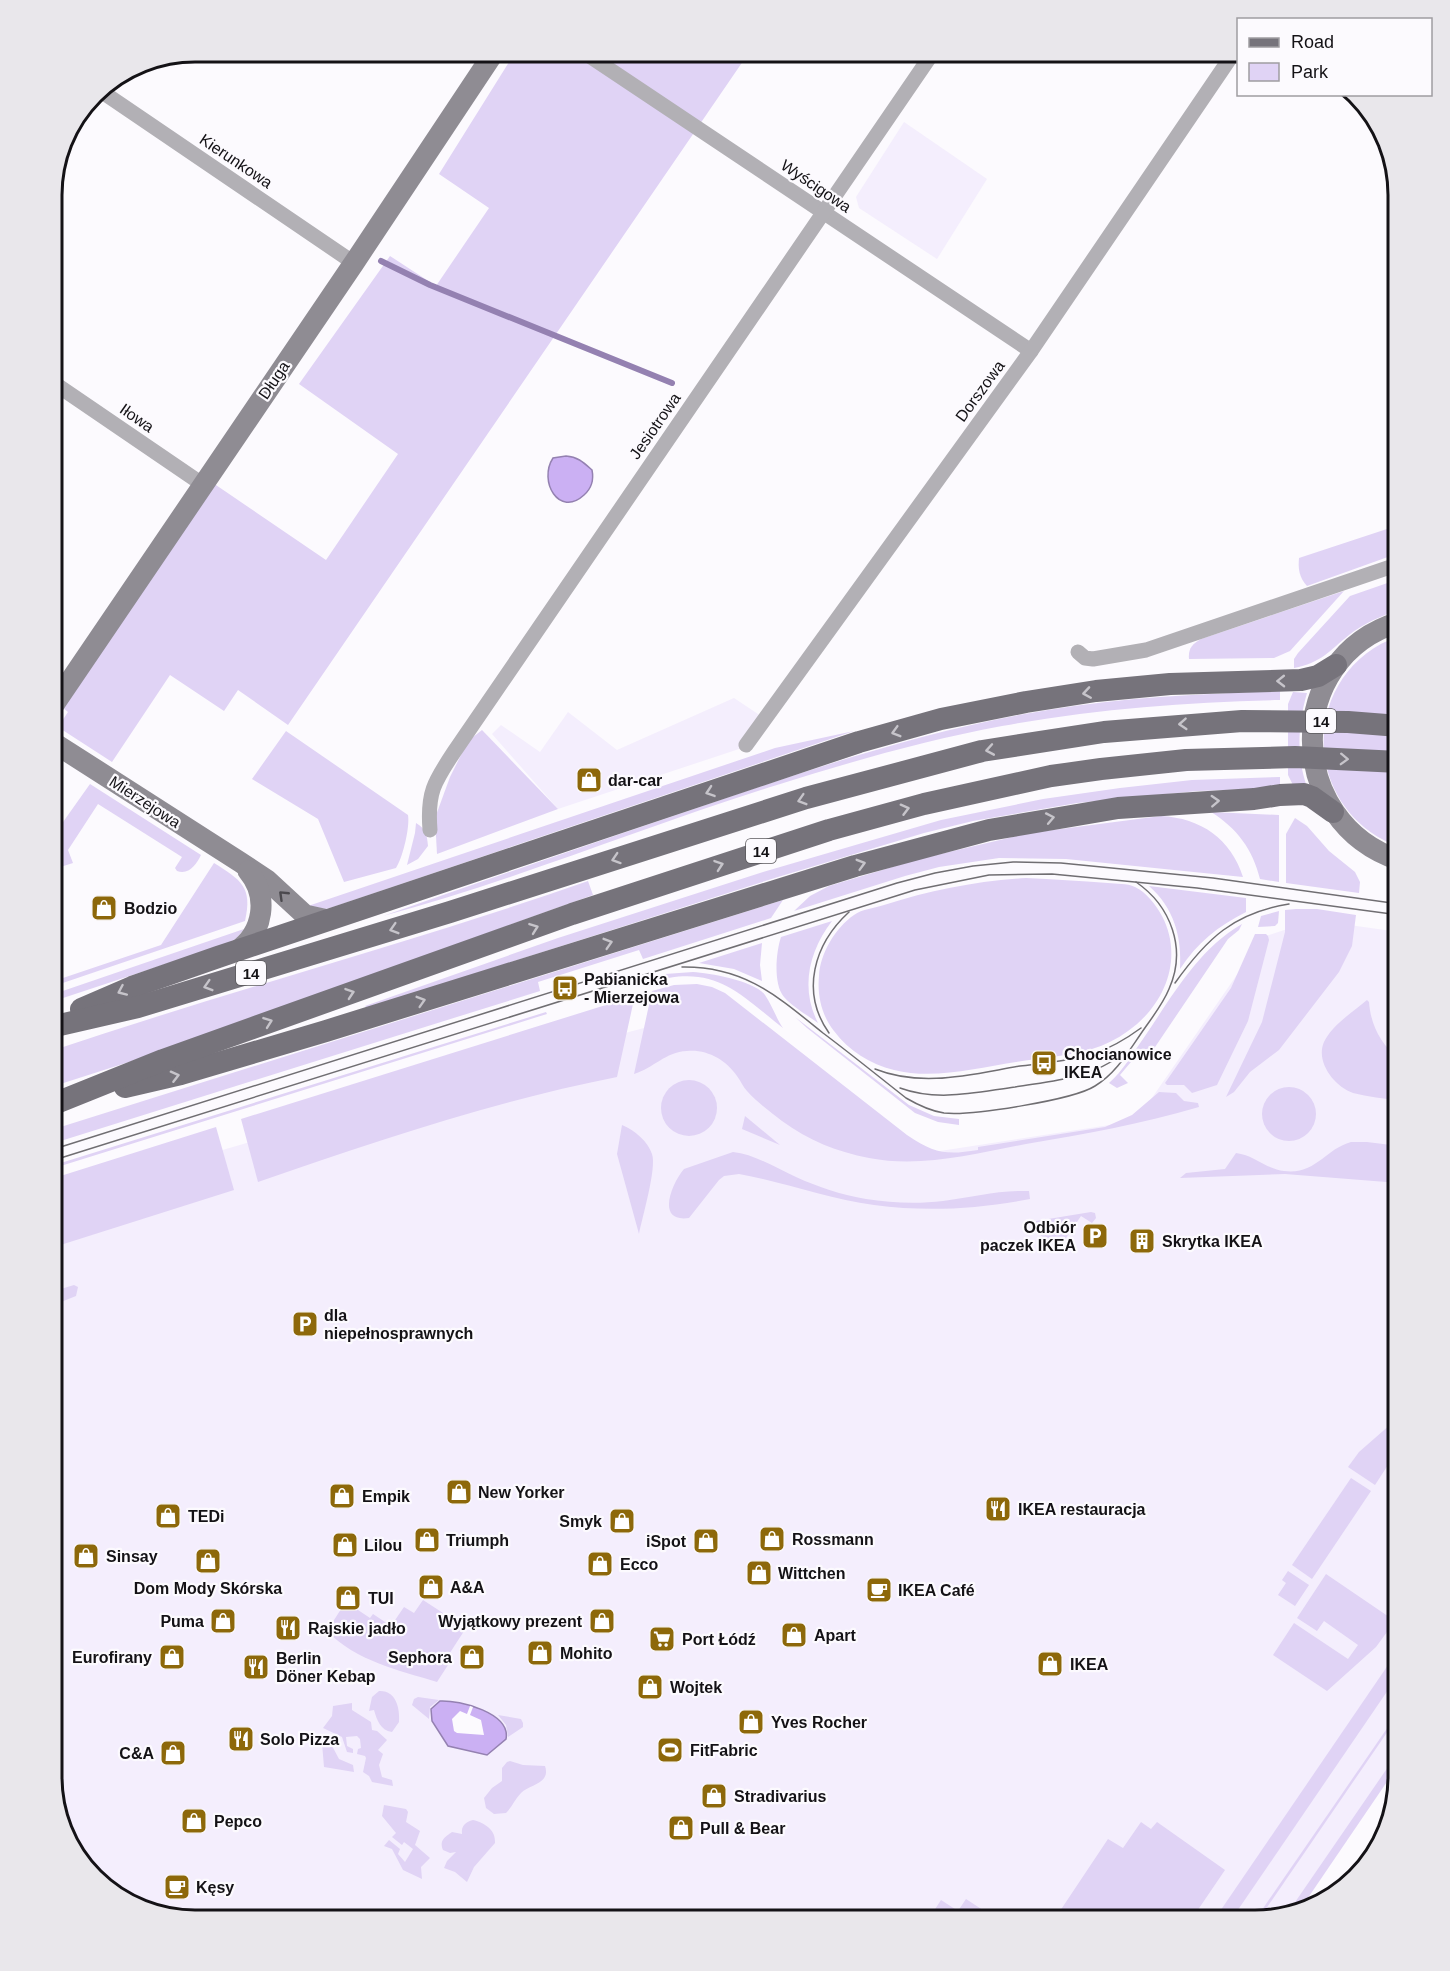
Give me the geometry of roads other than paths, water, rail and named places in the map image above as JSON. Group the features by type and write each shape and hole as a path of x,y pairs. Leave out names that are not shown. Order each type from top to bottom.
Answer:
{"main road":[{"path":"62,1020 132,987 237,951 859,742 941,719 1096,691 1170,684 1301,680 1318,676 1336,665"},
{"name":"14","path":"62,1023 138,1007 471,905 806,798 982,751 1072,736 1167,725 1242,721 1348,722 1388,725"},
{"name":"14","path":"62,1101 174,1056 561,918 829,830 924,804 1051,776 1150,764 1244,757 1388,761"},
{"path":"62,1102 181,1074 326,1032 855,866 989,830 1118,808 1254,799 1287,794 1312,797 1334,812"}],"street":[{"name":"Długa","path":"62,693 488,62"},
{"name":"Wyścigowa","path":"598,62 1031,351"},
{"name":"Jesiotrowa","path":"430,830 428,809 431,792 443,768 927,62"},
{"name":"Dorszowa","path":"746,745 1031,351 1228,62"},
{"name":"Kierunkowa","path":"106,95 354,263"},
{"name":"Iłowa","path":"62,389 202,484"},
{"path":"1078,652 1085,658 1093,659 1146,650 1388,568"},
{"path":"1388,626 1361,641 1336,665 1324,684 1318,701 1312,740 1314,763 1326,800 1354,836 1388,856"},
{"name":"Mierzejowa","path":"62,748 267,880 306,915 328,920"},
{"path":"237,951 255,932 260,918 261,905 257,884 240,862"}],"waterway":[{"path":"381,261 430,285 672,383"}],"tram line":[{"path":"62,1147 897,883 973,866 1013,862 1061,863 1213,878 1388,902"},
{"path":"62,1158 915,890 989,875 1052,874 1197,888 1388,914"},
{"path":"682,967 724,972 758,986 790,1007 906,1098 924,1107 944,1113 957,1113 1021,1106 1066,1097 1102,1081 1115,1070 1156,1013 1166,995 1174,974 1176,944 1167,916 1148,892 1136,882"},
{"path":"1175,983 1199,953 1223,930 1252,914 1289,904"},
{"path":"829,1033 820,1017 815,1001 813,985 815,969 827,939 849,912"},
{"path":"875,1069 893,1075 929,1079 1066,1060 1106,1049 1141,1028"},
{"path":"900,1088 943,1095 1056,1081 1096,1069 1121,1055"}],"place":[{"name":"dar-car","path":"589,780"},
{"name":"Bodzio","path":"104,908"},
{"name":"Pabianicka - Mierzejowa","path":"565,988"},
{"name":"Chocianowice IKEA","path":"1044,1063"},
{"name":"Odbiór paczek IKEA","path":"1095,1236"},
{"name":"Skrytka IKEA","path":"1142,1241"},
{"name":"dla niepełnosprawnych","path":"305,1324"},
{"name":"New Yorker","path":"459,1492"},
{"name":"Empik","path":"342,1496"},
{"name":"IKEA restauracja","path":"998,1509"},
{"name":"TEDi","path":"168,1516"},
{"name":"Smyk","path":"622,1521"},
{"name":"Rossmann","path":"772,1539"},
{"name":"Triumph","path":"427,1540"},
{"name":"iSpot","path":"706,1541"},
{"name":"Lilou","path":"345,1545"},
{"name":"Sinsay","path":"86,1556"},
{"name":"Dom Mody Skórska","path":"208,1561"},
{"name":"Ecco","path":"600,1564"},
{"name":"Wittchen","path":"759,1573"},
{"name":"A&A","path":"431,1587"},
{"name":"IKEA Café","path":"879,1590"},
{"name":"TUI","path":"348,1598"},
{"name":"Puma","path":"223,1621"},
{"name":"Wyjątkowy prezent","path":"602,1621"},
{"name":"Rajskie jadło","path":"288,1628"},
{"name":"Apart","path":"794,1635"},
{"name":"Port Łódź","path":"662,1639"},
{"name":"Mohito","path":"540,1653"},
{"name":"Eurofirany","path":"172,1657"},
{"name":"Sephora","path":"472,1657"},
{"name":"IKEA","path":"1050,1664"},
{"name":"Berlin Döner Kebap","path":"256,1667"},
{"name":"Wojtek","path":"650,1687"},
{"name":"Yves Rocher","path":"751,1722"},
{"name":"Solo Pizza","path":"241,1739"},
{"name":"FitFabric","path":"670,1750"},
{"name":"C&A","path":"173,1753"},
{"name":"Stradivarius","path":"714,1796"},
{"name":"Pepco","path":"194,1821"},
{"name":"Pull & Bear","path":"681,1828"},
{"name":"Kęsy","path":"177,1887"}]}
